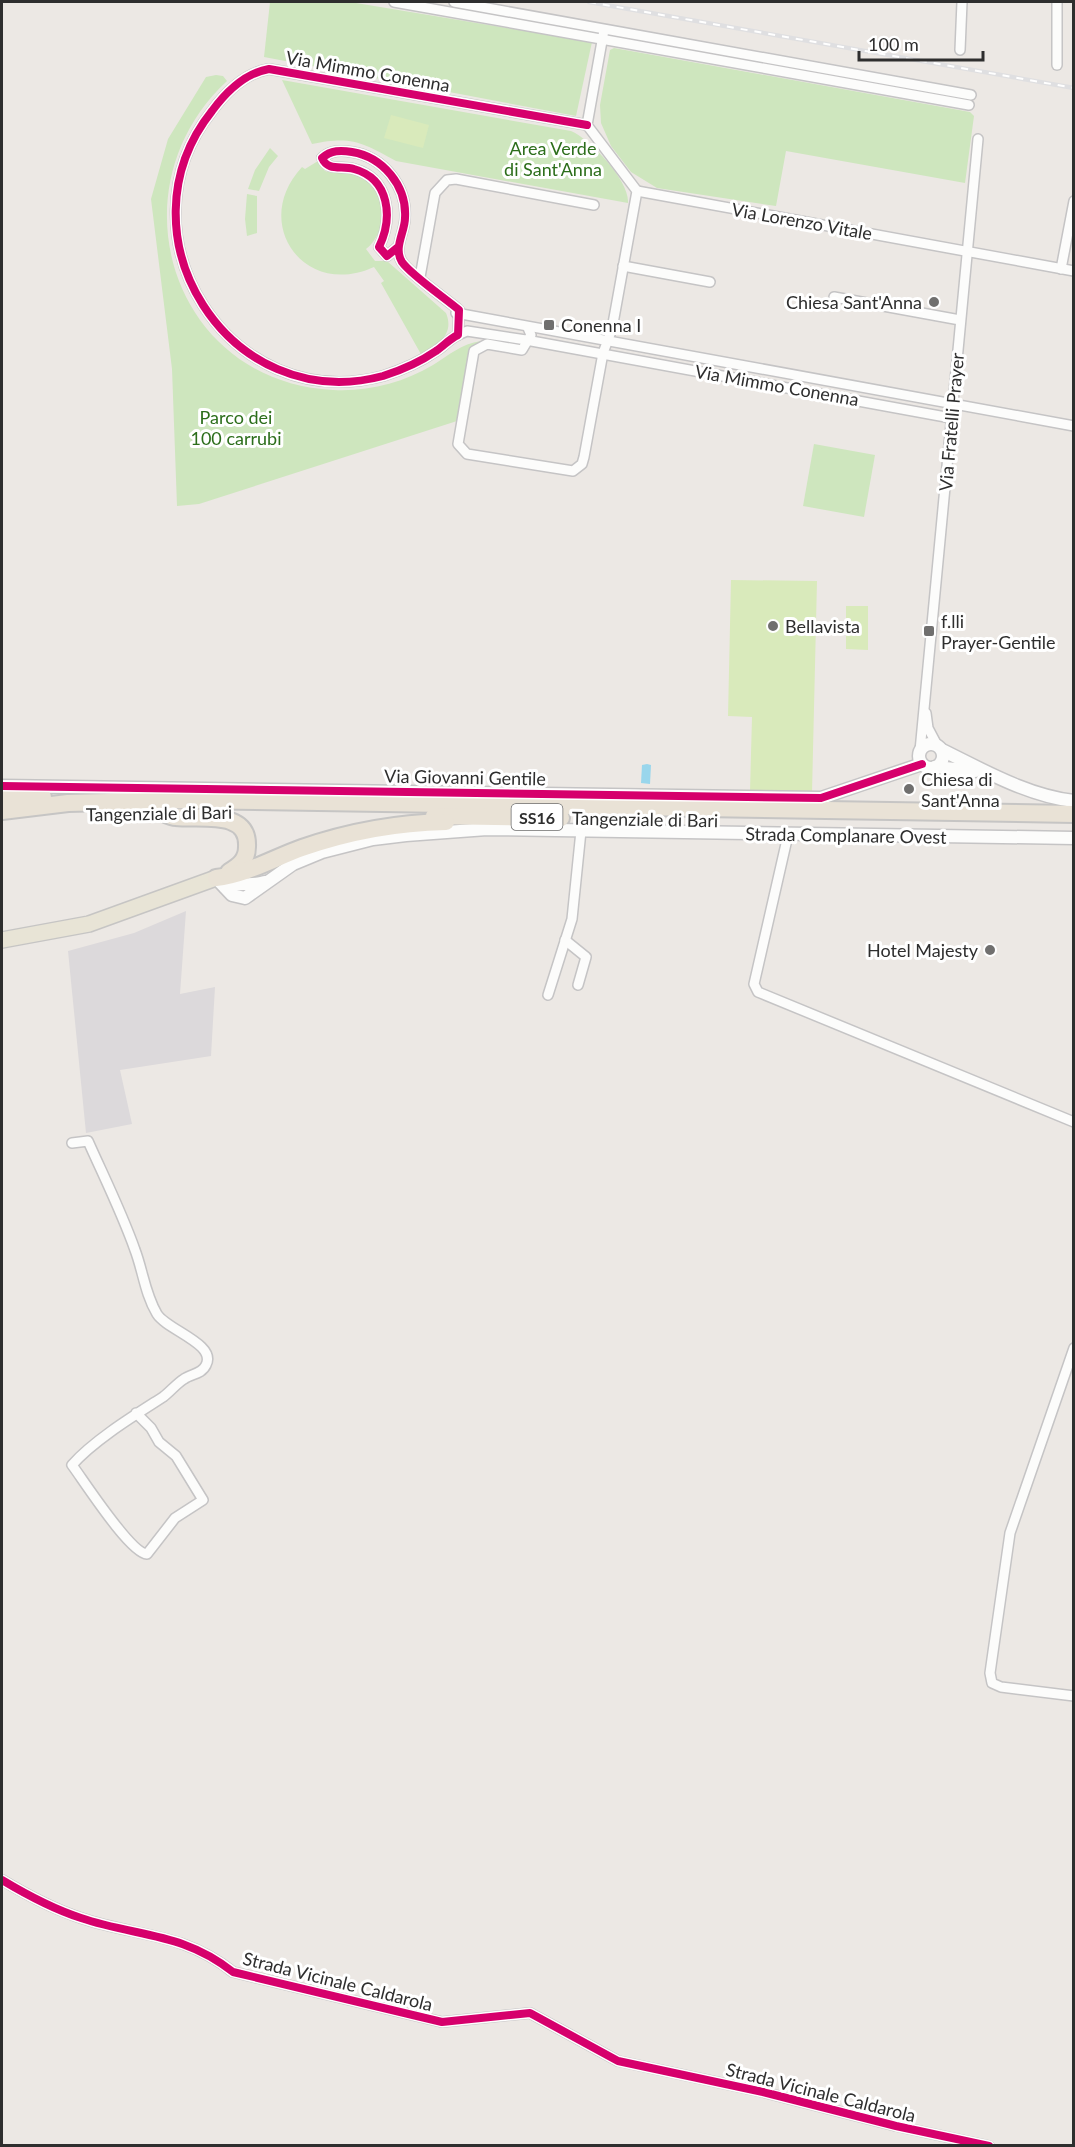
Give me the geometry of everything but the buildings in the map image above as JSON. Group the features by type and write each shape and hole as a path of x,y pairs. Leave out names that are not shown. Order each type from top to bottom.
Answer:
{"highway":[{"path":"2,796 119,801"},
{"name":"Tangenziale di Bari","path":"2,811 119,801 1074,814"},
{"path":"159,811 174,817 230,820 243,830 247,845 244,859 220,882"},
{"name":"Tangenziale di Bari","path":"2,822 69,814 159,811 1074,825"},
{"name":"SS16","path":"220,882 304,847 342,837 418,823 455,822 466,816"}],"main road":[{"path":"2,940 89,924 220,882"}],"street":[{"path":"394,2 602,40 970,100 454,2"},
{"path":"960,50 962,2"},
{"path":"1057,2 1057,65"},
{"path":"604,30 587,125 637,191 608,343"},
{"name":"Via Mimmo Conenna","path":"587,125 269,69 254,73 231,89 198,130 181,169 176,196 176,234 180,255 198,299 222,330 241,346 274,367 295,374 314,378 350,380 382,376 408,367 431,355 467,331 603,353 951,418"},
{"name":"Via Fratelli Prayer","path":"920,751 978,139"},
{"path":"398,247 387,255 379,247 385,235 389,212 382,191 366,174 354,169 332,168 324,164 322,158 327,153 344,151 362,154 380,163 390,174 400,190 405,207 404,230 398,247 402,262 459,310 458,335"},
{"path":"420,277 435,193 447,180 456,179 594,205"},
{"name":"Via Lorenzo Vitale","path":"637,191 1074,271"},
{"path":"1061,269 1074,201"},
{"name":"Via Mimmo Conenna","path":"387,255 452,311 460,314 608,343 1074,426"},
{"path":"623,266 710,282"},
{"path":"834,297 960,320"},
{"path":"526,340 531,335 528,328"},
{"path":"549,331 546,337 550,344"},
{"name":"Via Mimmo Conenna","path":"526,340 522,350 487,344 474,351 458,444 467,454 567,472 578,469 584,457 603,353 608,343"},
{"path":"771,384 772,372"},
{"path":"785,387 787,375"},
{"path":"925,705 928,728 940,748 943,759 935,768"},
{"path":"988,773 935,768 922,764 920,751 929,744 988,773 1054,798 1074,801"},
{"name":"Via Giovanni Gentile","path":"2,786 821,798 922,764"},
{"name":"Strada Complanare Ovest","path":"220,882 232,895 245,898 293,864 322,852 373,839 488,829 1074,838"},
{"path":"548,995 572,919 581,831"},
{"path":"788,834 754,984 758,993 1074,1122"},
{"path":"565,940 586,957 578,985"},
{"path":"72,1143 88,1141 136,1251 148,1297 156,1313 168,1326 204,1346 208,1356 206,1365 200,1372 184,1378 164,1396 136,1413 72,1465 122,1532 139,1552 147,1554 175,1518 203,1500 176,1456 159,1442 151,1428 136,1413"},
{"path":"1074,1348 1010,1533 990,1673 992,1683 1001,1687 1074,1696"},
{"name":"Strada Vicinale Caldarola","path":"2,1880 43,1903 83,1919 174,1939 216,1959 232,1972 441,2022 530,2013 618,2061 764,2092 896,2126 988,2145"}],"shaded area":[{"path":"186,911 180,994 215,987 211,1056 120,1070 132,1124 86,1133 68,951 134,933"}],"green space":[{"path":"270,2 350,2 592,42 576,116 264,57"},
{"path":"614,48 970,112 974,116 965,183 786,151 776,206 657,188 631,172 611,146 601,123 600,105 610,50"},
{"name":"Parco dei 100 carrubi","path":"223,76 227,81 192,125 172,174 167,224 176,273 198,317 232,354 277,379 333,390 346,390 372,388 410,377 461,347 481,341 470,351 457,421 199,504 177,506 172,369 151,199 168,139 206,77"},
{"name":"Area Verde di Sant'Anna","path":"282,80 571,131 598,151 616,173 627,194 628,203 396,161 356,142 337,141 312,144"},
{"path":"391,115 429,125 423,148 384,138"},
{"path":"270,148 278,156 269,167 259,191 248,189 255,170"},
{"path":"318,161 325,171 357,175 371,183 378,192 383,212 379,233 366,249 375,261 387,261 446,313 448,327 443,339 422,356 381,283 384,281 374,267 349,274 326,273 307,264 292,250 283,232 281,211 287,189 302,167 305,169"},
{"path":"247,194 257,196 257,233 247,236 245,219"},
{"path":"814,444 875,455 864,517 803,506"},
{"name":"Bellavista","path":"731,580 817,581 812,793 750,792 752,717 728,716"},
{"path":"846,606 868,606 868,650 846,649"}],"water":[{"path":"642,765 651,765 650,784 641,783"}],"railway":[{"path":"589,2 1074,88"}],"cycle path":[{"path":"398,247 387,256 379,247 387,212 381,190 375,181 354,169 328,165 322,158 325,155 340,151 363,155 374,160 391,175 405,206 405,223 399,246 402,262 459,310 458,335 424,359 390,374 327,381 278,369 235,343 203,305 182,260 176,210 185,159 212,111 223,97 244,79 269,69 587,125"},
{"path":"2,786 821,798 922,764"},
{"path":"2,1880 40,1901 71,1914 102,1924 178,1942 196,1949 233,1972 442,2022 530,2013 618,2061 763,2092 896,2126 989,2146"}],"place":[{"name":"Chiesa Sant'Anna","path":"934,302"},
{"name":"Conenna I","path":"549,325"},
{"name":"Bellavista","path":"773,626"},
{"name":"f.lli Prayer-Gentile","path":"929,631"},
{"name":"Chiesa di Sant'Anna","path":"909,789"},
{"name":"Hotel Majesty","path":"990,950"}]}
